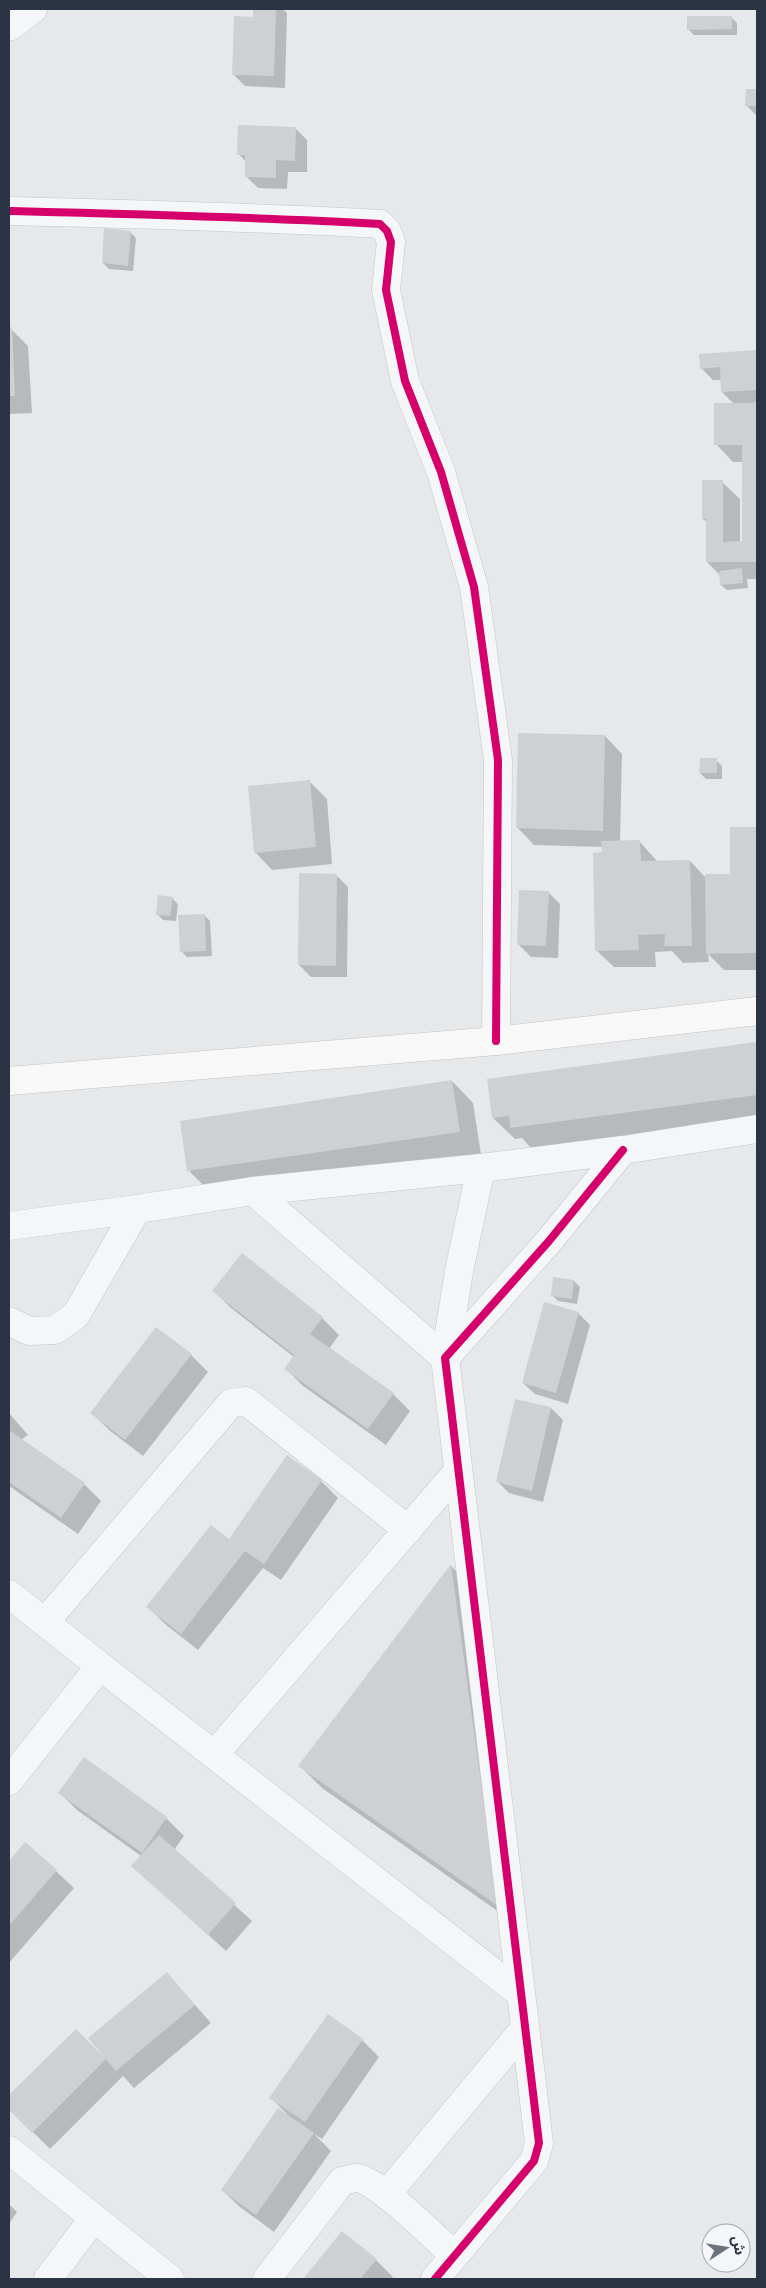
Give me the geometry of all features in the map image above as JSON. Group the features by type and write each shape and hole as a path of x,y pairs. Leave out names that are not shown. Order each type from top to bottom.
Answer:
{"main road":[{"path":"9,1081 496,1041 757,1011"}],"street":[{"path":"9,27 33,9"},
{"path":"9,212 200,215 324,221 380,224 387,231 391,242 386,290 405,381 441,472 474,587 498,760 496,1041"},
{"path":"9,1226 137,1210 253,1191 481,1168 623,1150 757,1129"},
{"path":"445,1358 549,1241 623,1150"},
{"path":"435,2279 534,2161 539,2143 457,1472 445,1358 459,1271 481,1168"},
{"path":"253,1191 445,1358"},
{"path":"9,1320 29,1331 56,1330 76,1315 137,1210"},
{"path":"44,1622 231,1403 238,1400 246,1401 408,1530"},
{"path":"214,1755 457,1472"},
{"path":"9,1594 521,1994"},
{"path":"9,1781 100,1666"},
{"path":"386,2195 525,2028"},
{"path":"9,2150 170,2279"},
{"path":"268,2279 342,2181 356,2178 368,2182 386,2195 454,2255"},
{"path":"48,2279 93,2219"}],"building":[{"path":"253,9 276,9 274,76 232,75 234,16 253,17"},
{"path":"687,16 732,16 732,29 687,30"},
{"path":"746,89 757,89 757,106 745,106"},
{"path":"238,125 296,127 295,161 276,160 276,178 245,177 245,155 237,155"},
{"path":"104,228 131,231 128,266 102,263"},
{"path":"12,327 15,396 9,396 9,328"},
{"path":"757,350 757,390 721,392 720,367 700,369 699,354"},
{"path":"714,403 757,403 757,562 706,562 706,519 702,519 702,480 723,480 723,542 742,541 742,445 714,445"},
{"path":"742,568 743,583 720,585 719,571"},
{"path":"518,733 605,735 603,831 516,828"},
{"path":"700,758 717,758 717,773 699,773"},
{"path":"310,780 316,847 254,853 248,786"},
{"path":"730,827 757,827 757,953 706,954 705,874 730,874"},
{"path":"640,840 641,861 690,860 692,946 664,946 665,934 638,935 639,950 595,951 593,853 602,852 601,841"},
{"path":"299,873 337,874 336,966 298,965"},
{"path":"519,890 549,891 546,946 517,945"},
{"path":"158,895 173,897 170,916 156,915"},
{"path":"205,914 206,951 180,952 178,915"},
{"path":"756,1042 757,1095 510,1128 509,1116 492,1118 487,1079"},
{"path":"452,1080 460,1132 187,1171 180,1121"},
{"path":"242,1253 323,1317 310,1334 394,1393 368,1429 284,1369 298,1350 294,1355 212,1291"},
{"path":"553,1277 574,1280 572,1299 551,1296"},
{"path":"544,1302 579,1312 556,1393 522,1383"},
{"path":"156,1327 192,1354 125,1440 90,1413"},
{"path":"515,1399 551,1407 532,1491 496,1482"},
{"path":"9,1430 85,1483 61,1518 9,1482"},
{"path":"287,1455 322,1480 264,1564 245,1551 181,1634 146,1607 211,1525 229,1539"},
{"path":"451,1564 498,1906 298,1766"},
{"path":"84,1757 167,1817 142,1853 58,1793"},
{"path":"159,1835 236,1903 208,1935 131,1866"},
{"path":"25,1842 57,1870 9,1926 9,1861"},
{"path":"167,1972 195,2005 116,2071 88,2038"},
{"path":"328,2014 363,2039 305,2122 269,2098"},
{"path":"76,2029 106,2059 32,2133 9,2110 9,2095"},
{"path":"278,2108 314,2133 256,2215 221,2190"},
{"path":"342,2231 377,2259 360,2279 303,2279"}],"cycle path":[{"path":"9,211 380,224 387,231 391,242 386,290 405,381 441,472 474,587 498,760 496,1041"},
{"path":"435,2279 534,2161 539,2143 445,1358 549,1241 623,1150"}]}
